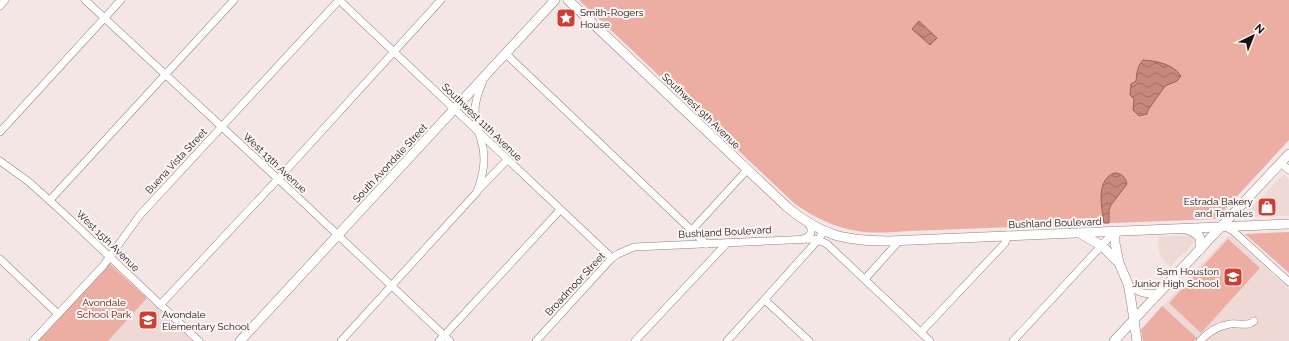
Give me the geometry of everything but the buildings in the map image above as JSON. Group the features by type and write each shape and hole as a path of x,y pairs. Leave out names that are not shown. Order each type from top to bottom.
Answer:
{"main road":[{"name":"South Avondale Street","path":"240,341 555,0"},
{"name":"Southwest 9th Avenue","path":"568,0 747,170 821,236"},
{"path":"1114,341 1289,154"},
{"name":"Bushland Boulevard","path":"821,236 870,241 1289,224"},
{"path":"1186,228 1199,236 1201,243 1200,250"},
{"path":"1115,231 1115,243 1119,263 1128,284 1137,341"},
{"path":"1078,232 1102,246 1119,263"}],"street":[{"path":"0,6 5,0"},
{"name":"West 13th Avenue","path":"85,0 450,341"},
{"path":"0,132 121,0"},
{"path":"50,200 234,0"},
{"name":"Southwest 11th Avenue","path":"339,0 612,258"},
{"name":"Buena Vista Street","path":"33,341 103,266 140,214 339,0"},
{"path":"160,305 278,179 441,0"},
{"path":"506,54 706,244"},
{"path":"477,192 483,174 484,151 478,132 475,108 485,76"},
{"path":"341,341 507,160"},
{"name":"West 15th Avenue","path":"0,161 29,182 50,200 199,341"},
{"path":"1281,163 1289,170"},
{"path":"691,231 747,170"},
{"path":"439,341 560,210"},
{"path":"801,240 810,235 810,226"},
{"path":"1222,226 1233,231 1289,282"},
{"path":"1013,341 1115,231"},
{"path":"921,332 1005,243 1008,235"},
{"path":"727,341 821,236"},
{"name":"Bushland Boulevard","path":"634,247 801,240 821,236"},
{"name":"Southwest 9th Avenue","path":"821,236 827,244 930,341"},
{"path":"835,251 833,242 844,238"},
{"path":"865,280 900,240"},
{"path":"635,341 727,243"},
{"name":"Broadmoor Street","path":"536,341 612,258 634,247"},
{"path":"0,259 58,314"},
{"path":"1128,284 1139,292 1146,294 1154,294 1162,291"},
{"path":"765,300 809,341"},
{"path":"1200,341 1210,332 1220,327 1230,324 1249,324 1254,320"}],"shaded area":[{"path":"1284,174 1289,179 1289,216 1246,217 1246,213"},
{"path":"1191,235 1196,241 1170,267 1159,253 1158,237"},
{"name":"Sam Houston Junior High School","path":"1228,236 1231,236 1289,289 1289,341 1143,341 1141,332 1142,328"},
{"name":"Avondale Elementary School","path":"147,298 192,341 108,341"}],"green space":[{"path":"579,0 1289,0 1289,140 1216,219 884,232 857,231 824,221 795,204"},
{"path":"1289,232 1289,273 1245,234"},
{"path":"1228,239 1260,268 1201,333 1169,303"},
{"name":"Avondale School Park","path":"109,263 147,298 108,341 37,341"},
{"path":"1162,306 1197,338 1194,341 1143,341 1141,330"}],"water":[{"path":"919,21 937,38 930,45 912,29"},
{"path":"1143,60 1159,62 1169,66 1181,76 1177,81 1165,86 1148,110 1147,114 1139,116 1133,110 1134,99 1130,95 1131,84 1136,81 1138,67"},
{"path":"1114,173 1123,176 1126,179 1127,184 1111,205 1109,210 1109,223 1104,223 1101,203 1102,188 1108,177"}],"place":[{"name":"Smith-Rogers House","path":"566,18"},
{"name":"Estrada Bakery and Tamales","path":"1267,207"},
{"name":"Sam Houston Junior High School","path":"1233,277"},
{"name":"Avondale Elementary School","path":"148,320"}]}
